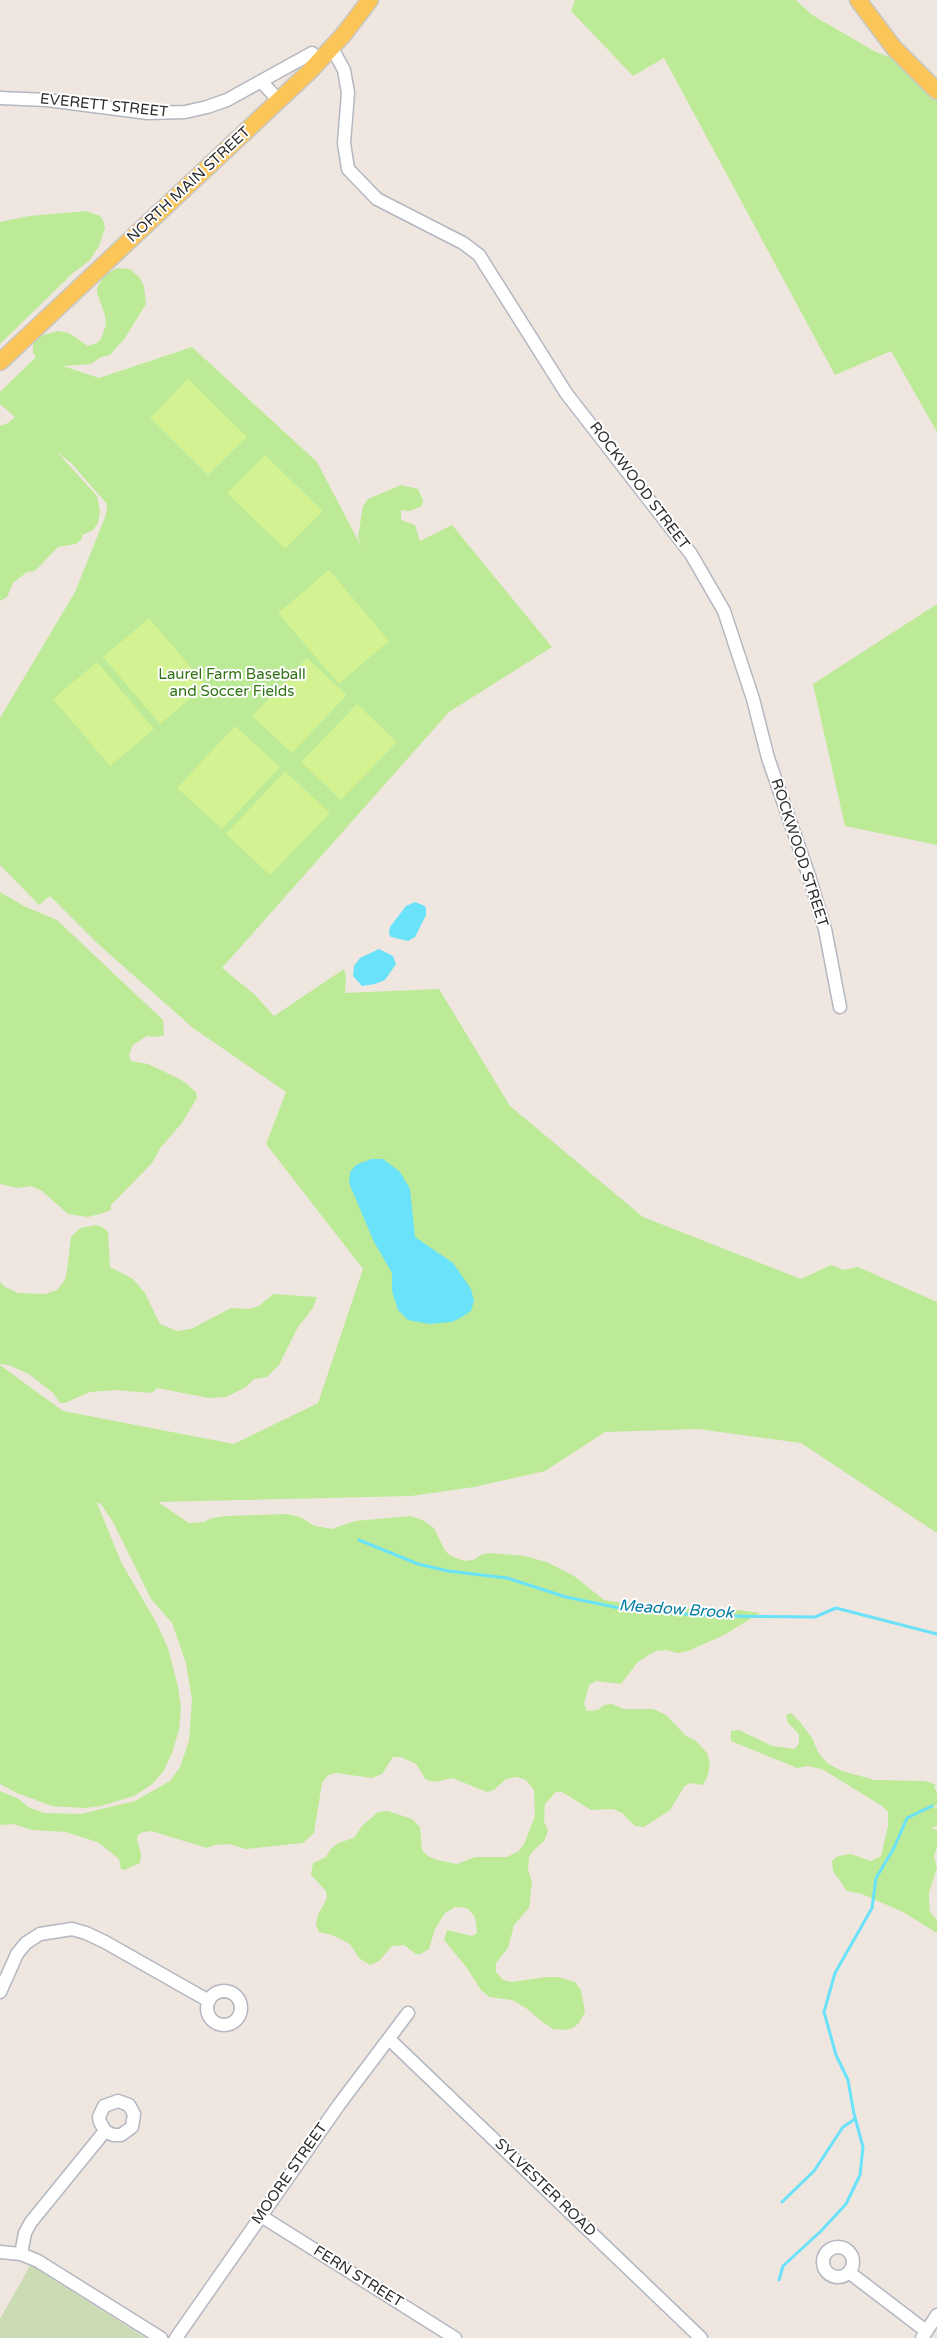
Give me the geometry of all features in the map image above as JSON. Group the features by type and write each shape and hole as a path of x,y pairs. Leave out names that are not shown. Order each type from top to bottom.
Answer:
{"main road":[{"name":"NORTH MAIN STREET","path":"0,362 284,96 332,48 370,0"},
{"path":"858,0 894,48 937,91"}],"street":[{"name":"ROCKWOOD STREET","path":"332,48 344,70 348,93 344,143 348,170 377,199 463,243 479,255 566,392 691,554 724,611 753,699 768,758 808,873 822,921 840,1007"},
{"name":"EVERETT STREET","path":"0,98 47,100 148,113 175,113 197,110 217,104 312,53"},
{"path":"273,74 284,96"},
{"path":"261,81 284,96"},
{"path":"0,1992 17,1954 26,1943 40,1934 72,1929 105,1942 209,2000"},
{"name":"MOORE STREET","path":"176,2338 338,2106 408,2013"},
{"name":"SYLVESTER ROAD","path":"389,2039 701,2338"},
{"path":"21,2254 25,2233 31,2222 105,2131"},
{"name":"FERN STREET","path":"261,2216 455,2338"},
{"path":"0,2252 21,2254 48,2266 160,2338"},
{"path":"850,2273 924,2335 937,2315"}],"green space":[{"path":"575,0 796,0 812,15 876,52 892,58 937,89 937,432 891,351 835,375 664,58 633,76 571,11"},
{"path":"86,211 100,216 103,220 105,228 99,246 89,261 73,273 0,344 0,222 29,216"},
{"name":"Laurel Farm Baseball and Soccer Fields","path":"117,268 130,269 140,278 144,287 146,304 125,338 110,355 101,357 91,364 63,366 99,378 192,347 317,462 362,548 358,537 363,506 368,499 401,485 418,489 423,500 422,506 410,511 401,510 401,520 415,525 420,541 452,525 552,647 449,712 222,968 254,994 274,1016 344,969 346,977 345,993 439,989 510,1106 643,1217 801,1279 831,1265 844,1270 858,1267 937,1302 937,1533 801,1443 698,1429 605,1432 545,1471 474,1487 411,1496 158,1502 189,1523 204,1522 212,1518 226,1516 287,1514 300,1517 315,1526 332,1529 355,1521 411,1516 424,1521 434,1528 445,1551 451,1556 464,1561 473,1560 483,1554 493,1553 524,1556 547,1562 574,1576 604,1600 653,1608 731,1609 760,1613 724,1635 688,1651 677,1653 667,1650 656,1651 637,1663 621,1684 596,1681 589,1685 584,1704 587,1711 598,1710 604,1705 612,1704 624,1709 653,1709 666,1715 686,1736 696,1741 707,1753 710,1763 708,1775 703,1785 690,1783 684,1787 670,1810 644,1827 635,1826 622,1813 613,1809 591,1810 562,1792 556,1792 545,1804 544,1821 548,1831 544,1841 529,1857 528,1869 532,1883 529,1908 514,1925 508,1948 496,1963 496,1972 503,1980 512,1982 558,1977 575,1982 581,1990 585,2012 579,2023 573,2028 564,2030 553,2029 526,2008 512,2000 489,1997 481,1990 467,1968 444,1940 447,1930 472,1936 477,1933 475,1917 467,1908 455,1907 445,1913 435,1929 429,1949 421,1954 416,1954 404,1945 392,1946 379,1961 370,1965 359,1958 350,1944 332,1935 319,1932 316,1925 318,1915 327,1898 326,1891 311,1875 313,1863 326,1857 330,1850 338,1843 354,1838 362,1826 378,1812 388,1811 412,1819 420,1827 422,1850 428,1856 437,1860 457,1864 475,1857 507,1857 519,1851 525,1842 535,1816 534,1790 526,1780 517,1777 506,1779 494,1790 487,1792 452,1778 435,1782 426,1780 416,1764 401,1757 393,1757 382,1774 372,1778 336,1773 328,1775 322,1783 314,1833 303,1843 246,1849 229,1844 215,1845 207,1848 151,1831 143,1832 138,1835 137,1839 141,1854 140,1863 124,1870 121,1869 119,1859 99,1843 88,1839 66,1832 32,1830 13,1824 0,1825 0,1791 19,1799 28,1807 44,1813 81,1814 135,1801 170,1781 180,1767 189,1741 192,1699 186,1663 172,1623 151,1599 113,1522 100,1503 97,1503 121,1562 156,1622 168,1648 178,1687 181,1708 179,1730 172,1753 163,1772 151,1785 134,1796 101,1806 84,1808 52,1806 17,1793 0,1784 0,1365 63,1411 234,1444 318,1403 363,1269 266,1144 286,1092 193,1028 97,943 50,896 39,905 0,865 0,718 75,592 106,515 107,504 71,463 56,451 97,496 100,511 98,523 93,530 82,535 82,539 76,544 58,547 35,571 27,572 13,583 7,597 0,601 0,426 8,423 15,417 0,404 0,392 36,357 33,353 33,342 36,337 58,331 69,333 88,346 97,343 101,339 106,325 97,288 104,276"},
{"path":"188,379 247,437 208,475 150,418"},
{"path":"265,455 323,511 285,549 227,493"},
{"path":"329,570 389,641 339,684 278,613"},
{"path":"937,604 937,845 845,826 813,684"},
{"path":"149,618 206,685 160,724 103,657"},
{"path":"307,658 347,695 292,753 252,716"},
{"path":"97,662 154,729 110,766 53,699"},
{"path":"357,704 397,742 341,800 301,762"},
{"path":"235,726 280,767 222,829 177,788"},
{"path":"285,771 330,813 270,875 226,834"},
{"path":"0,892 24,906 57,920 163,1020 164,1035 156,1037 147,1036 133,1045 129,1055 131,1061 148,1064 165,1072 183,1081 196,1092 197,1098 182,1123 161,1147 152,1163 111,1205 111,1210 103,1213 88,1217 68,1214 42,1191 31,1186 18,1188 0,1184"},
{"path":"96,1225 108,1232 110,1267 133,1279 145,1293 160,1324 177,1331 191,1329 231,1308 249,1309 259,1306 273,1294 317,1297 313,1308 298,1327 279,1365 267,1377 254,1379 246,1387 226,1397 209,1398 157,1388 152,1393 115,1390 90,1392 65,1403 60,1403 53,1393 29,1374 9,1365 0,1364 0,1282 5,1287 18,1293 45,1294 57,1290 65,1280 71,1237 80,1228"},
{"path":"791,1713 812,1738 818,1752 827,1763 842,1771 875,1780 925,1781 937,1785 934,1786 937,1793 937,1805 933,1807 937,1808 937,1825 931,1829 937,1829 937,1847 934,1856 937,1868 929,1892 929,1902 930,1912 937,1920 937,1933 903,1912 862,1894 847,1891 833,1871 832,1861 838,1856 851,1854 871,1861 881,1856 888,1826 888,1812 882,1806 822,1769 807,1766 797,1768 731,1741 731,1731 739,1730 772,1746 795,1749 799,1743 799,1734 788,1723 786,1715"},
{"path":"31,2264 146,2338 0,2338 0,2319"}],"water":[{"path":"415,902 425,906 426,915 415,937 408,941 391,937 389,934 390,927 406,906"},
{"path":"379,949 393,956 396,964 385,980 362,986 353,976 354,966 360,958"},
{"path":"371,1159 383,1159 400,1172 410,1189 415,1237 453,1263 471,1289 474,1301 471,1311 462,1317 452,1322 429,1324 408,1320 398,1310 392,1291 392,1273 374,1242 349,1183 350,1172 356,1165"}],"waterway":[{"name":"Meadow Brook","path":"359,1540 418,1564 448,1571 507,1578 566,1597 629,1610 712,1616 815,1617 836,1608 937,1634"},
{"path":"779,2280 783,2266 821,2231 846,2204 860,2175 863,2147 854,2114 848,2080 836,2055 824,2012 835,1973 872,1908 876,1878 894,1848 907,1818 932,1806"},
{"path":"782,2202 814,2171 843,2127 855,2119"}]}
